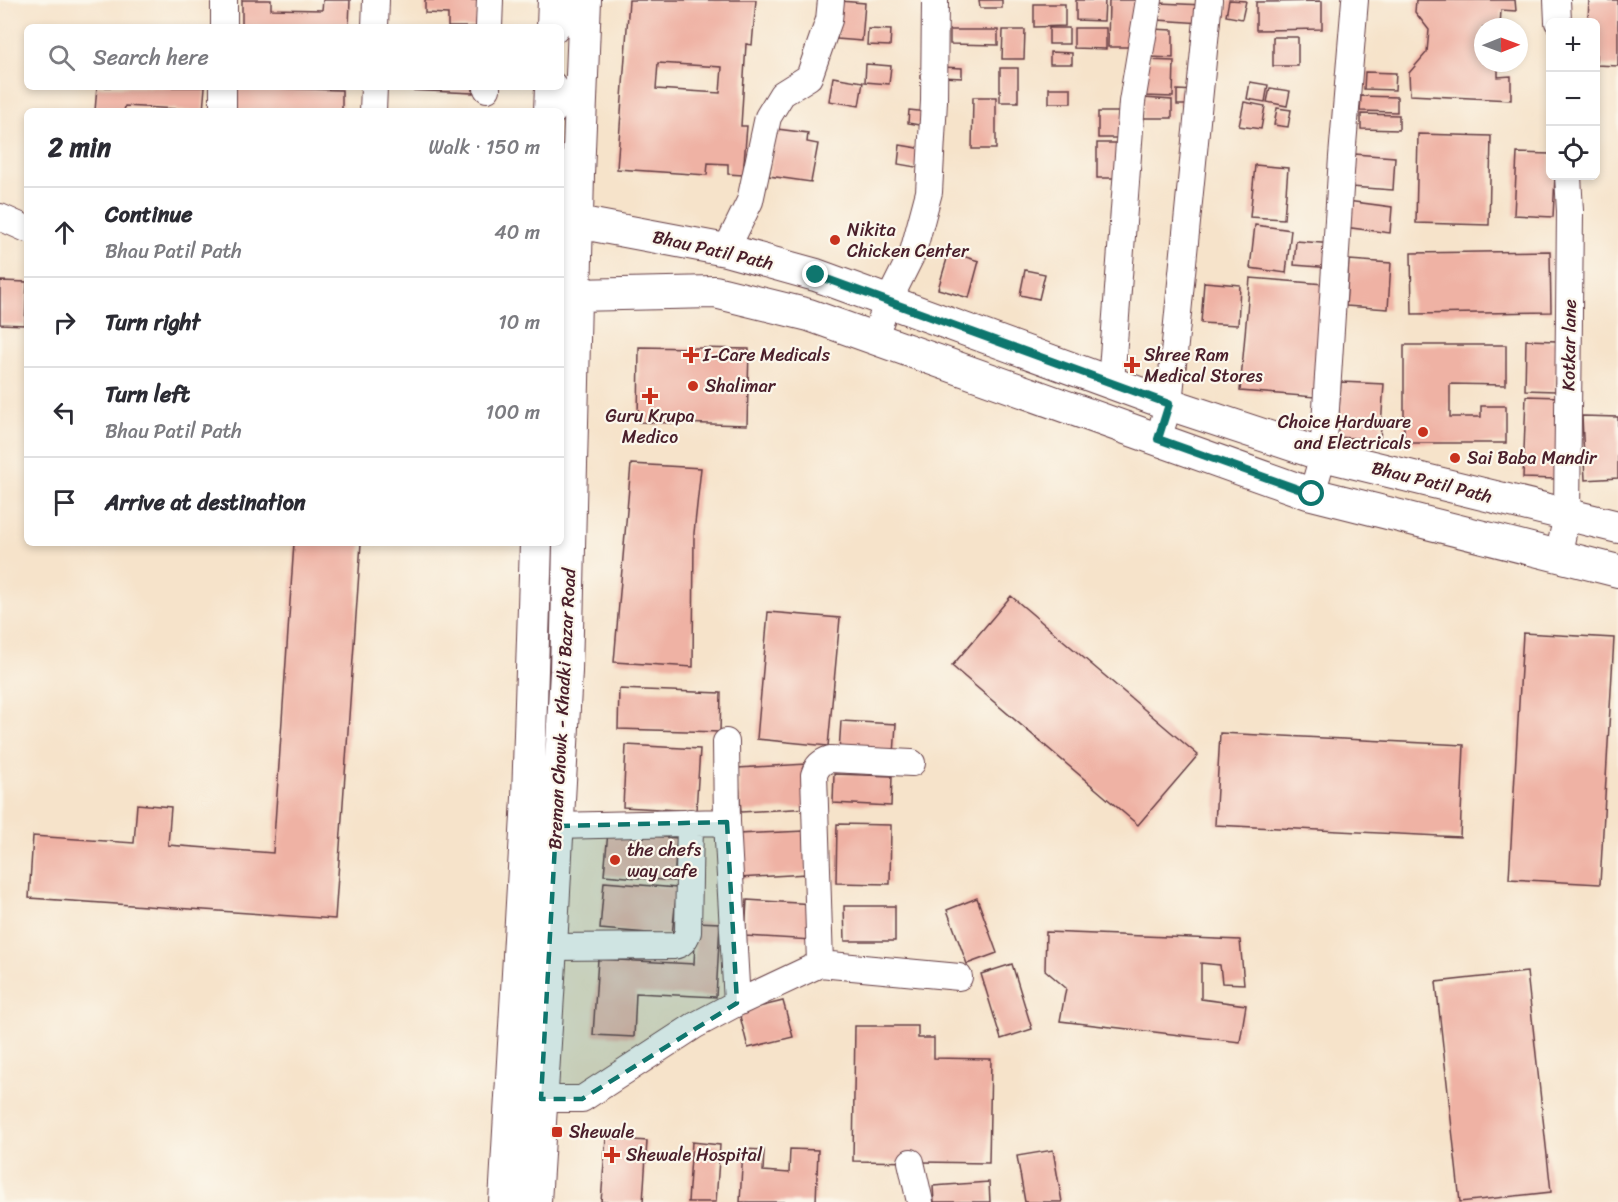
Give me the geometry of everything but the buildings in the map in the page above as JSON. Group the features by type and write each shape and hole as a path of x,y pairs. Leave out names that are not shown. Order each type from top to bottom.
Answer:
{"main road":[{"path":"554,24 555,0"},
{"name":"Breman Chowk - Khadki Bazar Road","path":"535,1202 566,671 569,222 585,0"},
{"path":"550,108 551,90"},
{"name":"Bhau Patil Path","path":"569,222 726,250 816,275 1169,404 1323,455 1618,526"},
{"path":"568,294 715,292 809,315 1312,494 1618,571"},
{"path":"1045,399 1057,363"},
{"name":"Breman Chowk - Khadki Bazar Road","path":"505,1202 528,798 536,546"}],"street":[{"path":"224,0 224,24"},
{"path":"375,24 376,0"},
{"path":"489,24 490,0"},
{"path":"726,250 750,201 768,117 782,94 809,77 829,20 831,0"},
{"path":"874,338 888,302 913,252 929,192 934,101 935,0"},
{"path":"1111,383 1132,102 1149,0"},
{"path":"1158,439 1169,404 1209,0"},
{"path":"1312,494 1323,455 1342,157 1355,0"},
{"path":"1557,0 1558,18"},
{"path":"223,90 223,108"},
{"path":"373,108 374,90"},
{"name":"Kotkar lane","path":"1558,557 1567,515 1570,211 1568,180"},
{"path":"0,217 24,228"},
{"path":"726,742 727,822 737,1003"},
{"path":"820,964 814,775 816,770 820,764 830,759 912,763"},
{"path":"551,947 679,946 688,932 690,822"},
{"path":"556,826 727,822"},
{"path":"541,1099 582,1099 694,1026 820,964 959,977"},
{"path":"911,1162 920,1202"}],"highlighted area":[{"path":"727,822 737,1003 582,1099 541,1099 556,826"}],"place":[{"name":"Nikita Chicken Center","path":"835,240"},
{"name":"I-Care Medicals","path":"691,355"},
{"name":"Shree Ram Medical Stores","path":"1132,365"},
{"name":"Shalimar","path":"693,386"},
{"name":"Guru Krupa Medico","path":"650,396"},
{"name":"Choice Hardware and Electricals","path":"1423,432"},
{"name":"Sai Baba Mandir","path":"1455,458"},
{"name":"the chefs way cafe","path":"615,860"},
{"name":"Shewale","path":"557,1132"},
{"name":"Shewale Hospital","path":"612,1155"}],"route":[{"path":"816,275 1169,404 1158,439 1312,494"}]}
